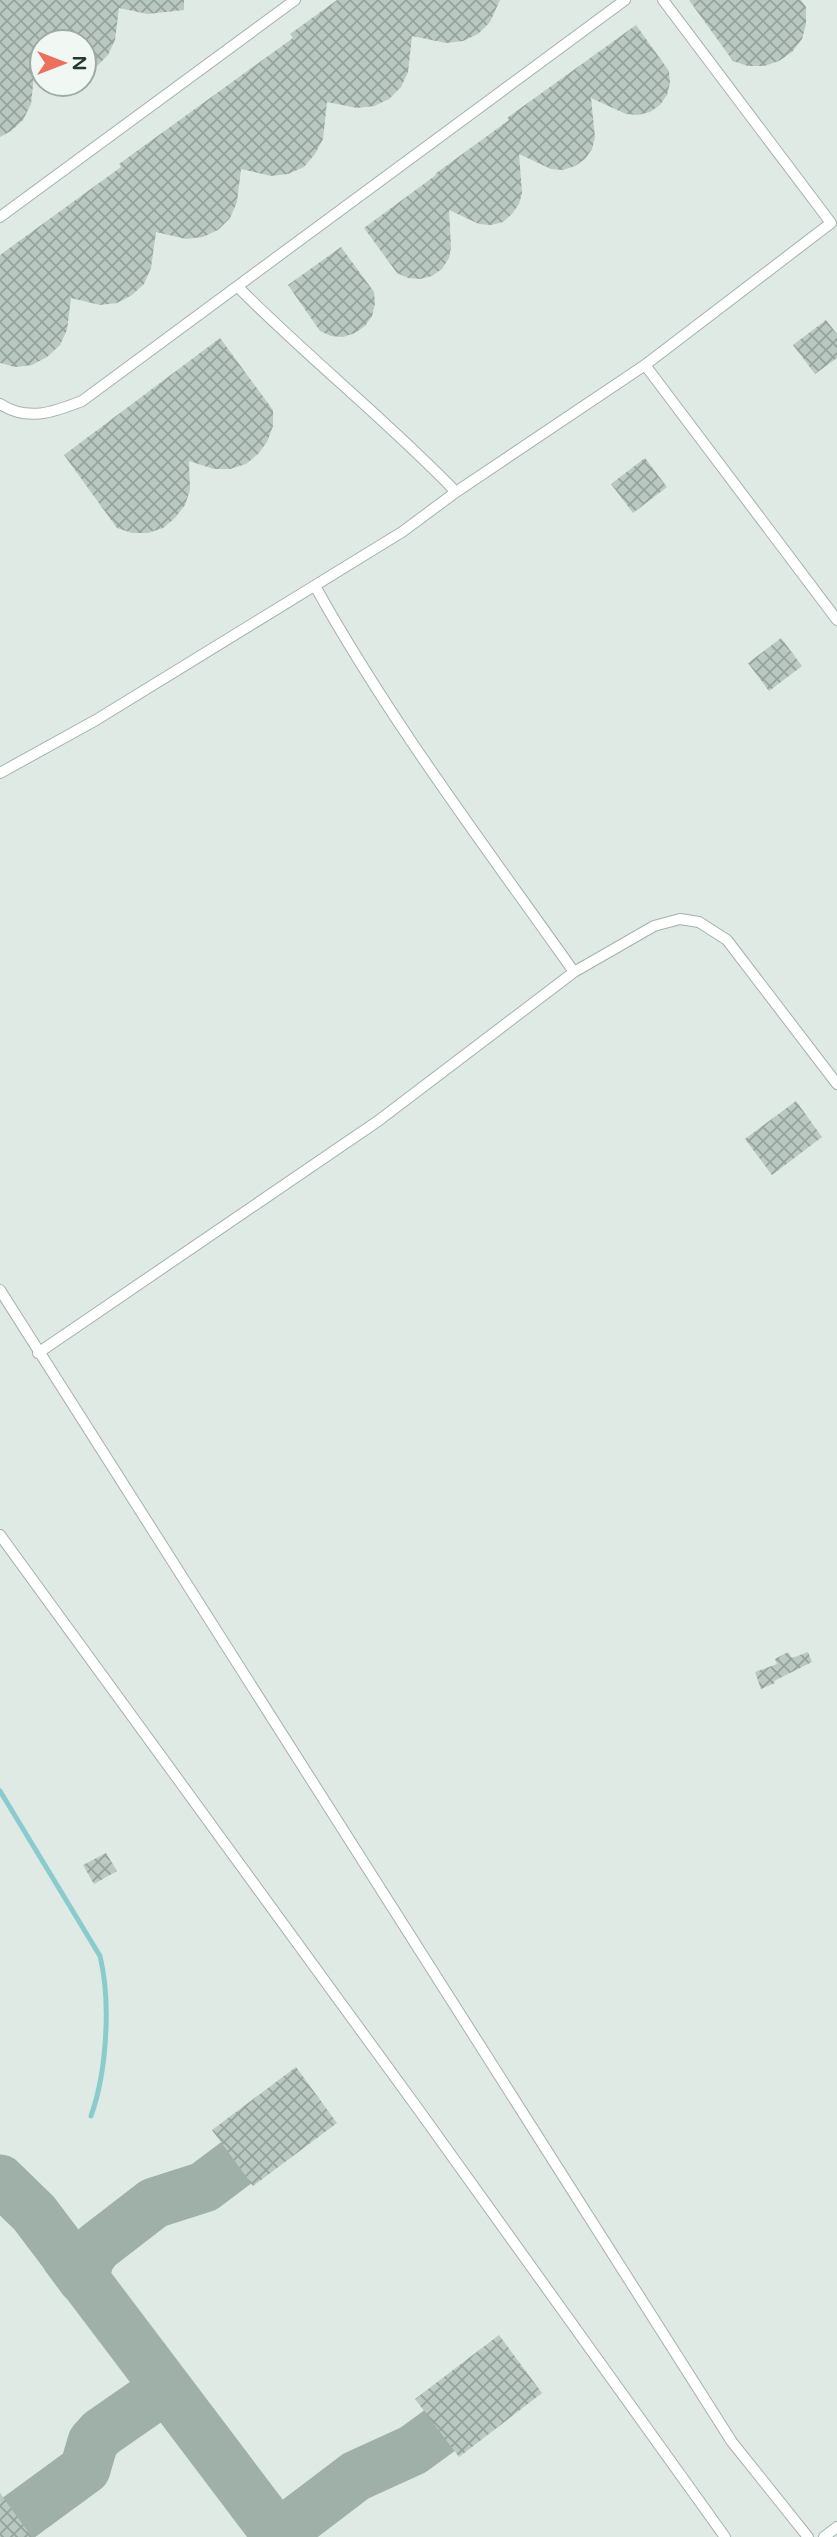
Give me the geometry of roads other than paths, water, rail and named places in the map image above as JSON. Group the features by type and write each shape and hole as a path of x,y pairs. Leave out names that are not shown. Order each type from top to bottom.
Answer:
{"lane":[{"path":"0,218 295,0"},
{"path":"0,404 10,411 31,416 82,401 625,0"},
{"path":"0,773 96,720 402,531 645,365 835,224 663,0"},
{"path":"238,287 456,492"},
{"path":"645,365 837,621"},
{"path":"315,586 344,638 426,763 575,972"},
{"path":"38,1353 378,1121 575,972 654,926 680,919 699,922 727,940 837,1084"},
{"path":"0,1290 732,2442 808,2537"},
{"path":"0,1535 414,2102 726,2537"},
{"path":"824,2537 837,2527"}],"waterway":[{"path":"0,1791 100,1956 105,1994 106,2036 101,2078 91,2116"}]}
